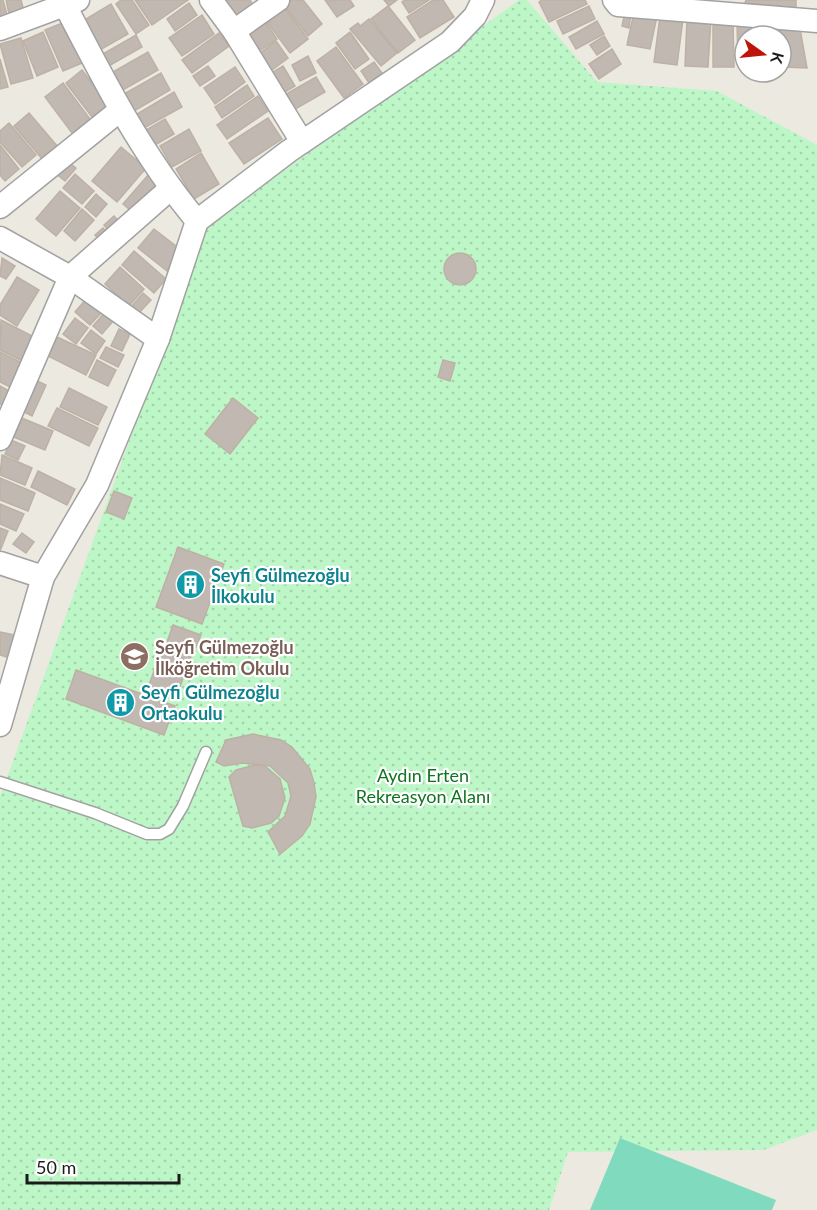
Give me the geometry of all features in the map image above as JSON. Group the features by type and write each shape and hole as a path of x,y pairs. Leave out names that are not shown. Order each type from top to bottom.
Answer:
{"street":[{"path":"210,0 234,31 302,142"},
{"path":"234,31 278,0"},
{"path":"614,0 618,5 693,5 817,21"},
{"path":"0,30 71,2 119,111 170,189 197,221"},
{"path":"0,724 43,577 97,485 158,339 197,221 302,142 450,42 473,6"},
{"path":"0,207 119,111"},
{"path":"0,439 70,277 170,189"},
{"path":"0,238 70,277 158,339"},
{"path":"0,563 43,577"}],"lane":[{"path":"0,782 95,813 147,834 160,834 169,829 183,806 206,752"}],"green space":[{"name":"Aydın Erten Rekreasyon Alanı","path":"519,0 527,0 597,82 717,91 817,145 817,1130 763,1150 568,1152 549,1210 0,1210 0,797 207,227"},
{"path":"620,1138 776,1200 772,1210 590,1210"}],"building":[{"path":"0,0 3,0 9,22 0,25"},
{"path":"6,0 21,0 25,15 10,18"},
{"path":"121,0 132,0 149,25 136,34 116,4"},
{"path":"135,0 188,0 152,25"},
{"path":"220,0 250,0 255,8 235,22"},
{"path":"291,0 303,0 322,24 308,36 284,5"},
{"path":"325,0 350,0 354,6 337,17"},
{"path":"384,0 397,0 389,6"},
{"path":"429,0 409,13 402,2"},
{"path":"433,0 443,0 454,17 420,38 407,17"},
{"path":"542,0 585,0 587,4 549,22 539,2"},
{"path":"746,0 796,0 796,8 745,3"},
{"path":"189,3 197,15 175,31 167,19"},
{"path":"111,4 128,34 98,51 81,22"},
{"path":"388,6 415,40 398,53 371,19"},
{"path":"589,6 595,19 563,34 557,21"},
{"path":"285,8 308,39 290,53 267,22"},
{"path":"625,12 631,13 629,28 622,26"},
{"path":"634,12 657,16 650,49 627,45"},
{"path":"202,15 214,34 182,56 169,38"},
{"path":"660,16 683,19 677,65 654,62"},
{"path":"687,18 711,19 708,67 685,66"},
{"path":"369,19 397,53 381,66 350,29 358,23 360,26"},
{"path":"264,20 277,39 256,53 243,35"},
{"path":"713,20 733,20 733,67 713,67"},
{"path":"597,21 604,34 576,49 569,37"},
{"path":"761,21 761,24 737,24 737,22"},
{"path":"65,22 82,63 63,71 45,30"},
{"path":"799,23 807,68 793,67 793,24 764,24"},
{"path":"43,32 58,67 37,76 23,41"},
{"path":"350,32 369,59 355,69 336,43"},
{"path":"219,33 229,46 192,73 182,60"},
{"path":"136,35 142,47 107,67 101,55"},
{"path":"604,36 610,46 597,55 590,45"},
{"path":"21,38 33,78 11,84 0,44"},
{"path":"276,41 288,58 268,73 256,56"},
{"path":"336,47 363,84 344,98 317,61"},
{"path":"612,49 621,64 599,79 589,64"},
{"path":"148,52 158,70 121,91 111,73"},
{"path":"308,56 316,73 300,81 292,65"},
{"path":"0,59 8,87 0,89"},
{"path":"374,62 382,73 369,83 361,71"},
{"path":"208,66 215,76 200,86 193,76"},
{"path":"283,66 295,86 280,95 268,75"},
{"path":"235,67 245,82 215,104 204,88"},
{"path":"82,70 109,105 92,117 66,83"},
{"path":"161,73 170,90 134,111 124,94"},
{"path":"316,77 325,92 290,112 281,97"},
{"path":"63,83 90,119 72,133 45,97"},
{"path":"247,85 254,96 222,118 215,107"},
{"path":"174,92 182,107 144,128 137,114"},
{"path":"258,96 268,111 227,139 217,125"},
{"path":"29,113 58,147 43,160 14,126"},
{"path":"268,118 282,139 244,164 229,143"},
{"path":"165,119 174,134 155,145 146,130"},
{"path":"9,123 36,155 22,167 0,142 0,131"},
{"path":"189,129 201,151 172,167 160,146"},
{"path":"0,145 19,169 5,181 0,175"},
{"path":"121,147 146,168 117,202 92,181"},
{"path":"201,153 219,184 194,199 176,169"},
{"path":"66,160 76,168 65,181 55,173"},
{"path":"75,174 94,191 82,204 63,188"},
{"path":"149,174 163,186 137,216 123,204"},
{"path":"60,191 80,208 56,236 36,219"},
{"path":"96,194 107,204 96,217 85,207"},
{"path":"82,209 94,220 75,241 64,231"},
{"path":"114,216 121,224 111,233 104,225"},
{"path":"103,228 109,234 101,242 95,235"},
{"path":"154,229 181,250 167,271 138,248"},
{"path":"134,251 166,279 154,293 122,265"},
{"path":"460,253 471,258 476,269 471,280 460,285 449,280 444,269 449,258"},
{"path":"2,258 15,266 6,279 0,276"},
{"path":"120,267 144,289 129,306 105,284"},
{"path":"17,277 39,290 17,326 0,315 0,305"},
{"path":"143,293 151,300 138,314 131,307"},
{"path":"87,298 102,312 90,325 75,312"},
{"path":"105,312 114,320 102,334 93,326"},
{"path":"75,318 88,328 76,344 63,334"},
{"path":"1,320 36,338 24,362 0,350"},
{"path":"119,329 130,334 122,351 111,346"},
{"path":"91,330 105,341 96,354 81,343"},
{"path":"57,337 96,355 86,375 48,356"},
{"path":"106,347 124,355 118,367 100,358"},
{"path":"0,352 26,365 14,389 0,382"},
{"path":"97,360 116,370 108,386 89,377"},
{"path":"443,360 455,363 450,381 438,377"},
{"path":"35,380 46,385 32,416 22,411"},
{"path":"0,386 11,392 4,406 0,404"},
{"path":"69,388 107,407 98,425 60,407"},
{"path":"233,398 258,418 230,454 205,434"},
{"path":"57,408 98,428 89,446 48,426"},
{"path":"17,416 53,431 45,450 9,435"},
{"path":"11,440 25,446 18,460 5,454"},
{"path":"2,455 32,468 25,485 0,475"},
{"path":"38,471 75,489 67,505 31,487"},
{"path":"0,478 35,493 28,511 0,500"},
{"path":"114,491 132,498 124,519 106,512"},
{"path":"0,504 24,514 16,531 0,524"},
{"path":"0,528 8,531 0,551"},
{"path":"22,533 34,542 26,553 13,544"},
{"name":"Seyfi Gülmezoğlu İlkokulu","path":"178,547 224,564 202,624 156,607"},
{"path":"173,625 201,635 194,652 167,642"},
{"path":"0,632 15,635 10,658 0,655"},
{"path":"163,647 191,657 175,700 147,690"},
{"name":"Seyfi Gülmezoğlu Ortaokulu","path":"76,670 175,706 164,735 66,699"},
{"path":"253,734 281,740 292,747 310,769 314,783 316,797 310,824 302,836 280,854 268,832 285,816 291,796 288,783 270,766 243,763 224,766 216,762 226,740"},
{"path":"255,765 265,766 280,779 285,798 279,816 271,823 252,828 243,826 229,777 236,770"}],"place":[{"name":"Seyfi Gülmezoğlu İlkokulu","path":"190,585"},
{"name":"Seyfi Gülmezoğlu İlköğretim Okulu","path":"134,657"},
{"name":"Seyfi Gülmezoğlu Ortaokulu","path":"120,702"}]}
